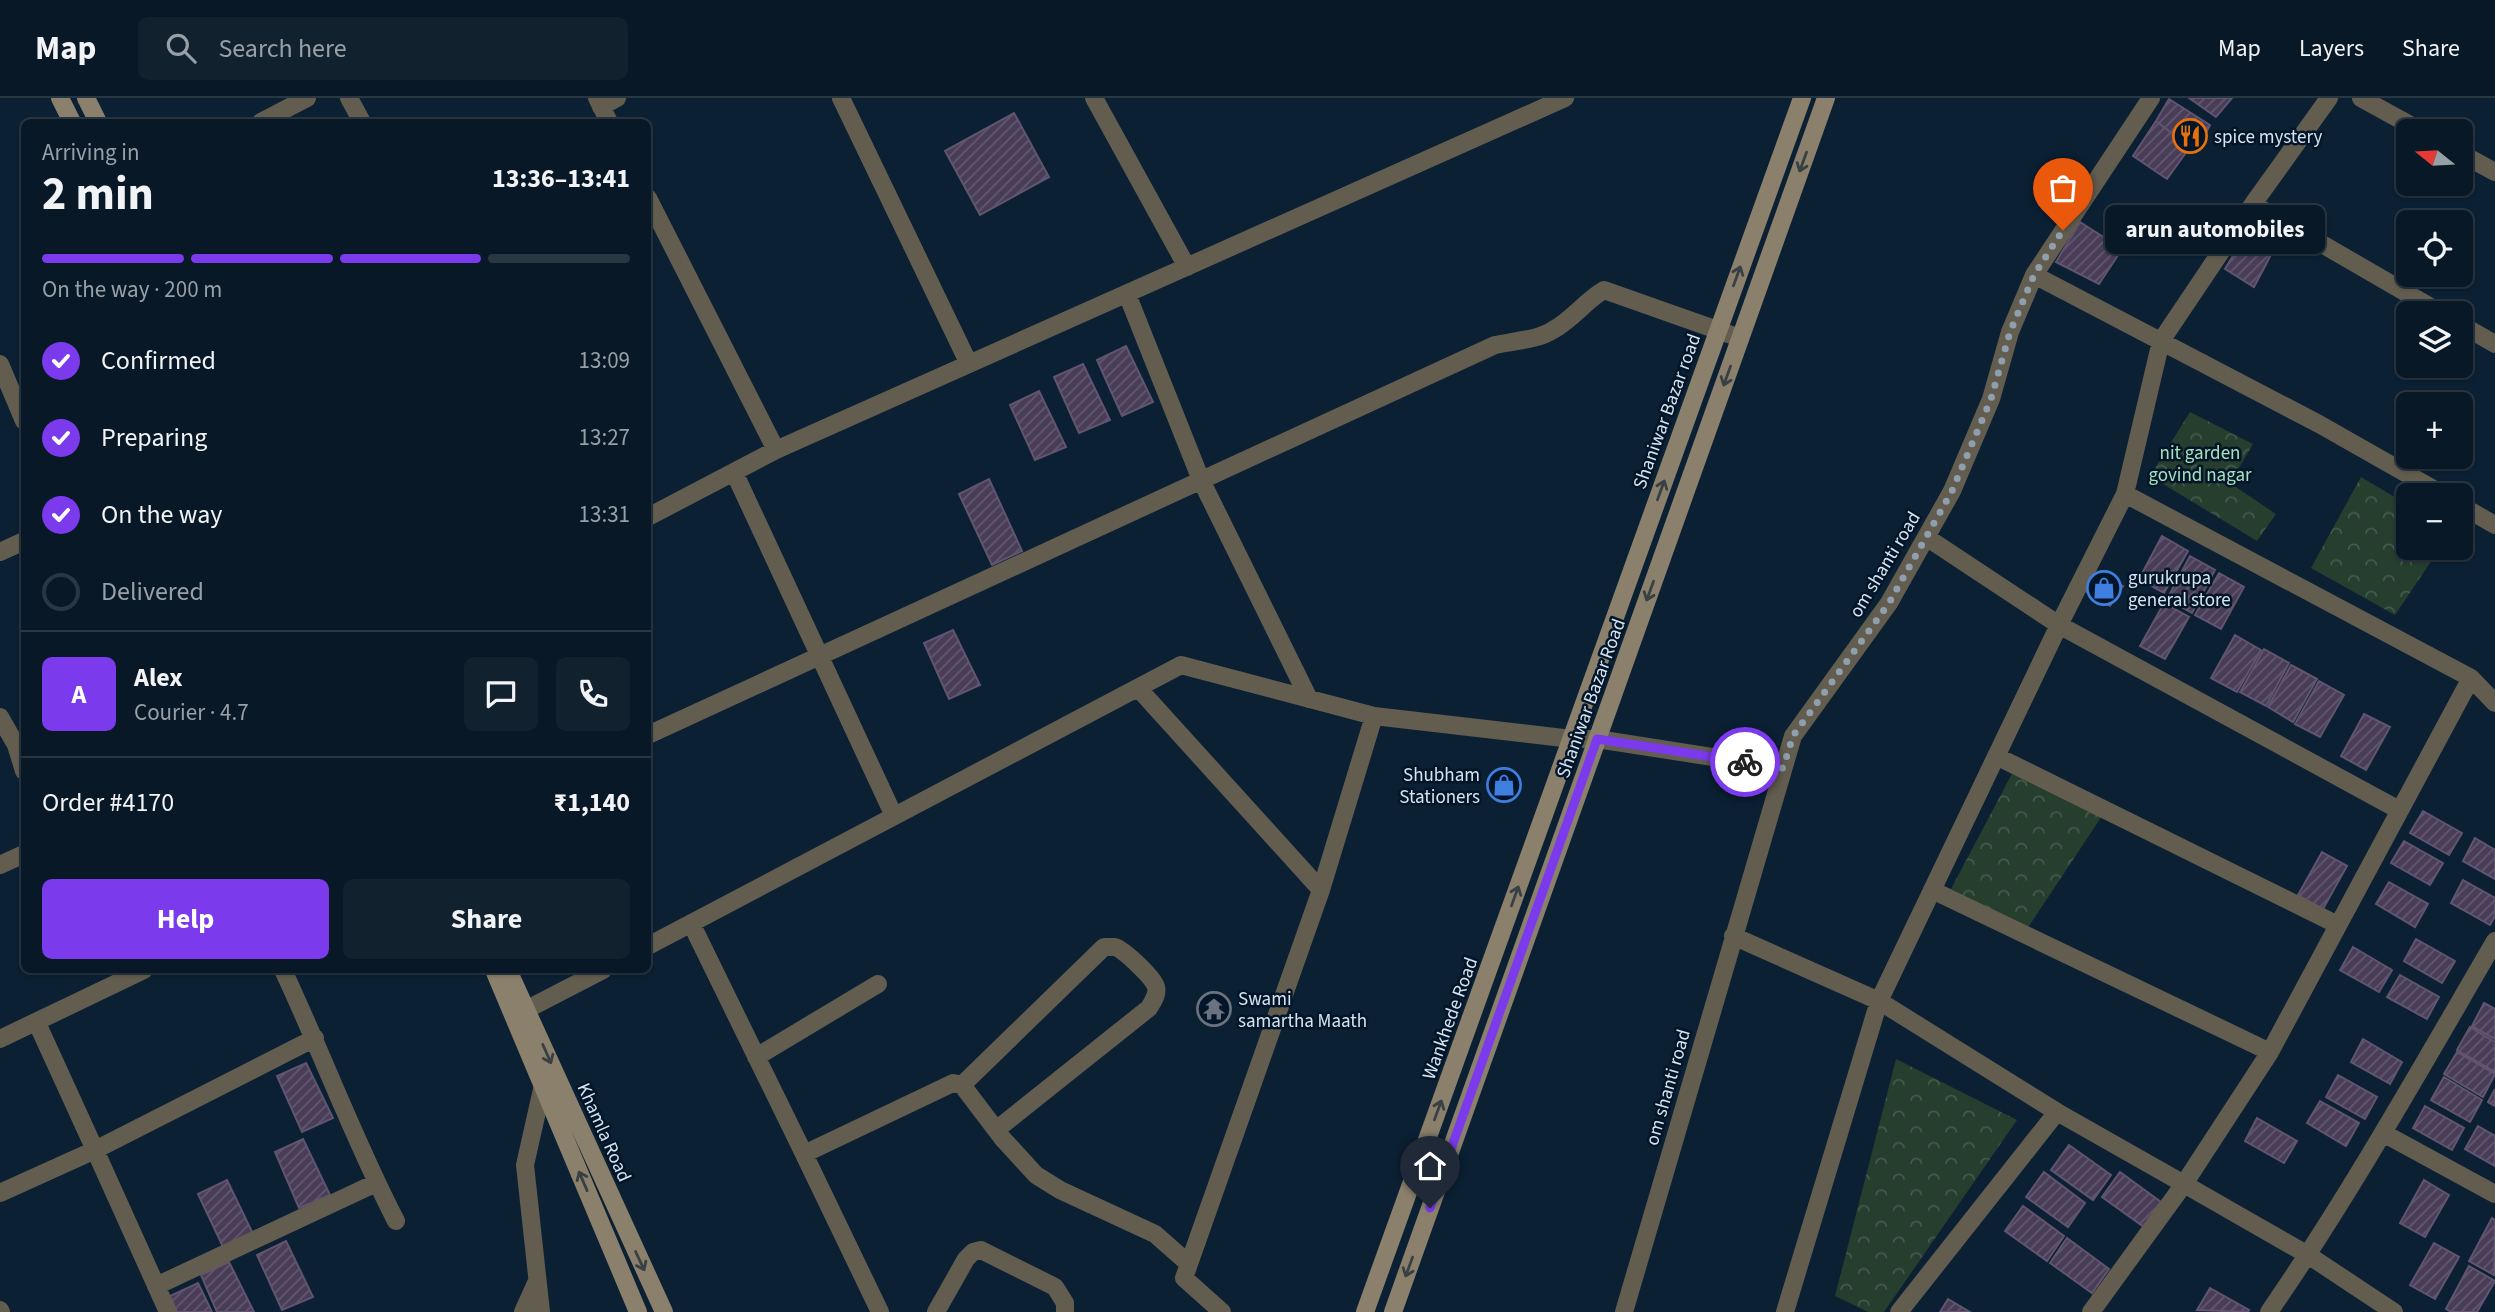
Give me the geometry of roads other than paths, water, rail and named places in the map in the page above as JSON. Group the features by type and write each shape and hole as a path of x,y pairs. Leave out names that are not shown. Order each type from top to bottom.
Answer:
{"main road":[{"path":"60,98 70,119"},
{"path":"86,98 96,119"},
{"name":"Shaniwar Bazar road","path":"1572,739 1802,98"},
{"name":"Shaniwar Bazar Road","path":"1393,1312 1826,98"},
{"name":"Wankhede Road","path":"1365,1312 1572,739"},
{"name":"Khamla Road","path":"496,973 521,1013 664,1312"},
{"name":"Khamla Road","path":"509,973 543,1084 638,1312"}],"street":[{"path":"267,119 307,98"},
{"path":"349,98 360,119"},
{"path":"602,109 617,98"},
{"path":"841,98 969,364"},
{"path":"1094,98 1186,267"},
{"path":"651,515 776,450 1565,98"},
{"name":"om shanti road","path":"1624,1312 1793,736 1889,603 1952,491 1986,410 2010,332 2034,275 2151,98"},
{"path":"1785,1312 1878,1001 2125,494 2161,341 2253,204 2329,98"},
{"path":"2361,98 2399,119"},
{"path":"2473,160 2495,172"},
{"path":"651,204 776,450"},
{"path":"2253,204 2420,301"},
{"path":"2034,275 2319,425 2423,483"},
{"path":"651,734 1495,345 1550,332 1577,314 1587,299 1604,290 1740,338"},
{"path":"1127,294 1201,480 1309,699"},
{"path":"2473,331 2495,344"},
{"path":"0,364 21,414"},
{"path":"734,472 894,816"},
{"path":"2125,494 2471,678 2495,703"},
{"path":"2473,512 2495,524"},
{"path":"1926,537 2059,625 2399,810"},
{"path":"0,552 21,542"},
{"path":"651,944 1181,665 1374,716 1572,739 1597,739 1783,768"},
{"path":"2091,1312 2184,1184 2270,1052 2471,678"},
{"path":"1138,688 1321,890"},
{"path":"1222,1312 1184,1278 1321,890 1374,716"},
{"path":"0,717 16,745 21,761"},
{"path":"1996,756 2338,925"},
{"path":"0,866 21,855"},
{"path":"1932,890 2270,1052"},
{"path":"691,923 880,1312"},
{"path":"1733,936 1878,1001 2057,1112 2308,1255 2394,1312"},
{"path":"957,1084 970,1063 1099,939"},
{"path":"2269,1312 2384,1133 2495,941"},
{"path":"804,1154 957,1084 1104,947 1114,947 1125,952 1156,986 1156,996 1149,1008 996,1129"},
{"path":"0,1039 138,973"},
{"path":"284,973 376,1183 396,1221"},
{"path":"521,1013 597,973"},
{"path":"756,1057 878,984"},
{"path":"37,1023 169,1312"},
{"path":"0,1193 96,1150 315,1038"},
{"path":"541,1312 525,1166 543,1084"},
{"path":"957,1084 1036,1175 1060,1190 1155,1234 1189,1264"},
{"path":"1899,1312 2057,1112"},
{"path":"2384,1133 2495,1194"},
{"path":"156,1286 376,1183"},
{"path":"936,1312 966,1259 973,1252 981,1251 1055,1287 1065,1303 1065,1312"},
{"path":"523,1312 537,1281"}],"place":[{"name":"spice mystery","path":"2190,136"},
{"name":"arun automobiles","path":"2063,230"},
{"name":"gurukrupa general store","path":"2104,588"},
{"name":"Shubham Stationers","path":"1504,785"},
{"name":"Swami samartha Maath","path":"1214,1009"}],"park label":[{"name":"nit garden govind nagar","path":"2200,463"}]}
